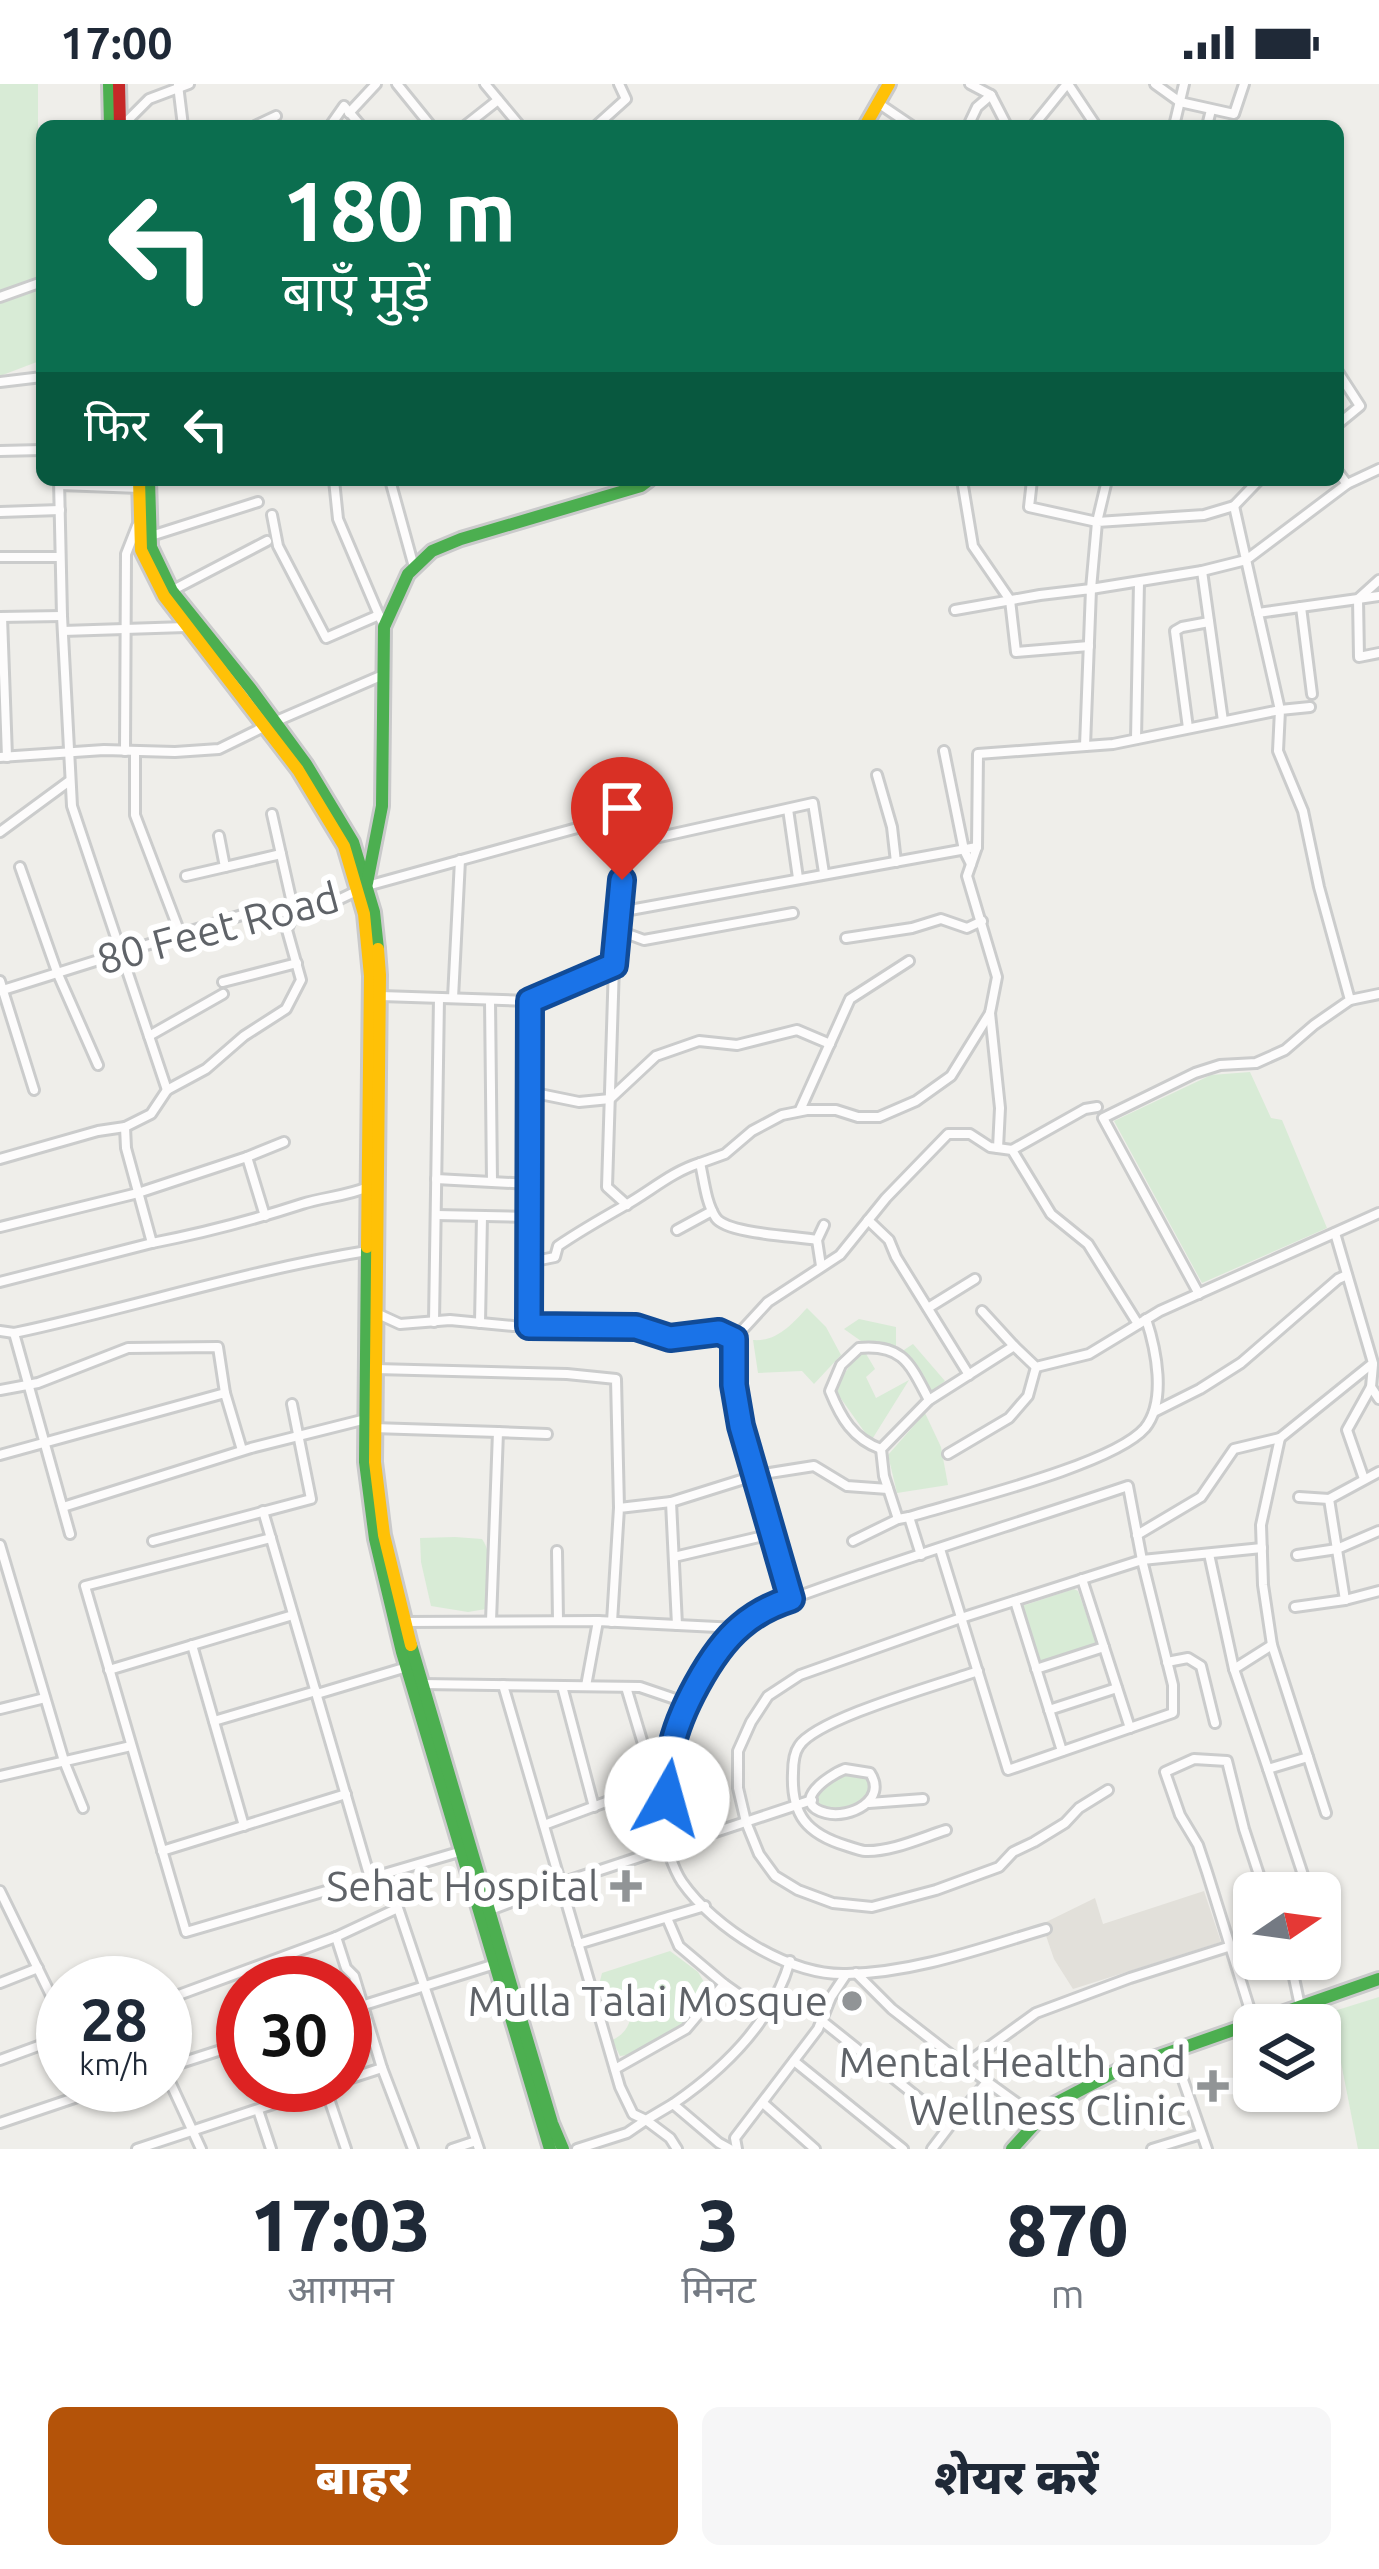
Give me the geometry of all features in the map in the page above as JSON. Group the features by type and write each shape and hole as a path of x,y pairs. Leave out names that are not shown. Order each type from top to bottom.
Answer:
{"main road":[{"path":"109,84 110,120"},
{"path":"118,84 121,120"},
{"path":"868,120 889,84"},
{"path":"143,486 141,550 164,596 270,724"},
{"path":"143,486 151,547 172,591 270,724 344,846 374,912 380,996 370,1425"},
{"path":"550,2149 493,1965 422,1684 399,1622 369,1513 365,1462 376,1369 368,1251 370,976 362,888 382,806 381,621 408,574 432,551 460,539 641,486"},
{"path":"399,1622 407,1667 460,1852 563,2149"},
{"path":"1306,2004 1379,1978"},
{"path":"1012,2149 1052,2105 1119,2070 1233,2030"}],"street":[{"path":"127,120 149,99 189,84"},
{"path":"350,112 376,84"},
{"path":"397,84 426,120"},
{"path":"485,84 515,120"},
{"path":"603,120 626,99 619,84"},
{"path":"970,84 991,95 1003,120"},
{"path":"1038,120 1067,84 1092,120"},
{"path":"1155,84 1180,102 1234,114 1244,84"},
{"path":"1176,120 1184,84"},
{"path":"178,86 182,120"},
{"path":"971,120 976,107 991,95"},
{"path":"473,120 498,100"},
{"path":"878,103 903,120"},
{"path":"334,120 344,106 356,120"},
{"path":"1208,120 1211,110"},
{"path":"267,120 276,116"},
{"path":"0,296 36,284"},
{"path":"0,382 36,378"},
{"path":"1344,381 1360,406 1344,419"},
{"path":"0,451 36,450"},
{"path":"956,610 1246,560 1347,484 1379,469"},
{"path":"1344,480 1347,484"},
{"path":"59,486 72,806 167,1090"},
{"path":"272,514 278,546 326,638 381,621 338,520 335,486"},
{"path":"392,486 415,568"},
{"path":"963,486 973,546 1010,600 1016,652 1089,646"},
{"path":"1031,486 1029,507 1097,522 1204,515 1234,506 1252,486"},
{"path":"1085,746 1091,589 1106,486"},
{"path":"151,536 258,502"},
{"path":"1234,506 1280,710 1278,751 1303,811 1350,1000"},
{"path":"0,512 60,510"},
{"path":"140,519 126,554 129,751 135,815 180,933"},
{"path":"172,591 267,541"},
{"path":"0,557 60,557"},
{"path":"1202,571 1223,722"},
{"path":"1379,580 1358,599 1359,657 1379,653"},
{"path":"1136,739 1139,582"},
{"path":"1258,613 1379,596"},
{"path":"1301,607 1312,694"},
{"path":"62,616 1,617 4,757 219,749 383,675"},
{"path":"1188,728 1175,631 1209,622"},
{"path":"63,631 186,628"},
{"path":"998,1148 1000,1108 990,1013 997,977 967,877 976,847 978,754 1136,739 1310,707"},
{"path":"944,751 971,864"},
{"path":"877,776 892,827 896,862"},
{"path":"0,832 70,781"},
{"path":"655,838 813,803 824,873"},
{"path":"788,809 798,878"},
{"path":"0,1159 125,1127 151,1114 167,1090 206,1069 244,1036 286,1010 301,980 287,930 294,912 272,814"},
{"name":"80 Feet Road","path":"1,987 245,914 315,911 362,888 628,814 619,912"},
{"path":"219,836 225,867"},
{"path":"627,1204 607,1187 619,912 976,847"},
{"path":"187,876 281,854"},
{"path":"453,998 460,860"},
{"path":"20,867 57,972 98,1065"},
{"path":"617,930 644,940 794,914"},
{"path":"846,938 941,919 967,928 982,921"},
{"path":"799,1112 850,998 909,961"},
{"path":"223,982 297,963"},
{"path":"380,996 530,1001 614,965"},
{"path":"1,987 34,1090"},
{"path":"149,1036 223,994"},
{"path":"1199,1294 1103,1118 1195,1073 1220,1065 1256,1063 1285,1050 1350,1000 1379,994"},
{"path":"434,1322 440,998"},
{"path":"490,1000 492,1181"},
{"path":"529,1326 530,1001"},
{"path":"530,1262 555,1257 558,1246 596,1219 678,1170 725,1154 752,1131 782,1115 836,1110 879,1118 916,1100 951,1076 990,1013"},
{"path":"530,1092 579,1102 610,1099 656,1056 699,1041 737,1045 797,1030 830,1044"},
{"path":"791,1599 741,1426 734,1385 734,1339 768,1302 840,1256 948,1134 970,1134 990,1147 1012,1150 1084,1108 1097,1107"},
{"path":"125,1127 126,1148 152,1244"},
{"path":"0,1227 138,1193 284,1142"},
{"path":"853,1540 898,1519 1068,1469 1144,1430 1154,1412 1158,1372 1142,1322 1088,1244 1051,1214 1012,1150"},
{"path":"247,1157 265,1216"},
{"path":"700,1163 719,1223 818,1240"},
{"path":"436,1179 530,1184"},
{"path":"0,1282 369,1186"},
{"path":"677,1230 712,1211"},
{"path":"1036,1367 1089,1354 1199,1294 1379,1213"},
{"path":"436,1215 530,1217"},
{"path":"480,1323 482,1216"},
{"path":"868,1220 889,1240 969,1375"},
{"path":"821,1266 818,1240 824,1225"},
{"path":"1335,1233 1373,1363 1371,1387 1348,1430 1364,1480"},
{"path":"0,1331 14,1333 104,1314 368,1251"},
{"path":"1154,1412 1241,1364 1347,1275"},
{"path":"928,1308 975,1279"},
{"path":"982,1312 1036,1367"},
{"path":"372,1313 400,1324 636,1327 670,1338 719,1332 734,1339"},
{"path":"14,1333 70,1534"},
{"path":"881,1449 864,1443 841,1419 830,1391 841,1365 859,1348 885,1346 904,1359 928,1400"},
{"path":"881,1449 928,1400 1014,1346"},
{"path":"0,1390 38,1383 128,1348 218,1347 242,1450"},
{"path":"1137,1535 1201,1497 1234,1449 1280,1438 1373,1363"},
{"path":"948,1454 1009,1418 1028,1396 1036,1367"},
{"path":"376,1369 616,1378 619,1508 612,1622"},
{"path":"1371,1387 1379,1399"},
{"path":"0,1455 226,1394"},
{"path":"153,1541 310,1499 292,1404"},
{"path":"63,1507 297,1435 370,1425 547,1434"},
{"path":"491,1621 498,1432"},
{"path":"1280,1438 1261,1525 1263,1585 1272,1645 1326,1813"},
{"path":"881,1449 898,1519"},
{"path":"619,1508 671,1502 757,1475 814,1466 847,1486 888,1489"},
{"path":"1299,1496 1329,1499 1379,1472"},
{"path":"679,1844 667,1799 671,1748 688,1703 738,1628 767,1607 921,1555 1128,1486 1173,1685 1173,1713 1008,1770 940,1549"},
{"path":"1329,1499 1345,1600"},
{"path":"671,1502 676,1625"},
{"path":"263,1511 370,1878"},
{"path":"910,1517 921,1555"},
{"path":"1298,1555 1337,1549 1379,1531"},
{"path":"674,1557 772,1534"},
{"path":"271,1538 85,1586 186,1931 460,1852"},
{"path":"0,1545 64,1761 83,1808"},
{"path":"1108,1790 1013,1852 999,1867 872,1907 833,1903 776,1876 759,1854 738,1788 738,1750 768,1696 800,1675 1142,1560 1262,1549"},
{"path":"556,1551 558,1621"},
{"path":"1208,1554 1234,1669 1303,1872"},
{"path":"1082,1579 1130,1728"},
{"path":"1295,1607 1379,1591"},
{"path":"1015,1601 1062,1751"},
{"path":"109,1670 293,1615"},
{"path":"399,1622 598,1621 738,1628"},
{"path":"586,1686 598,1621"},
{"path":"192,1645 244,1826"},
{"path":"1234,1669 1272,1645"},
{"path":"1036,1669 1104,1647"},
{"path":"1167,1662 1188,1658 1201,1666 1215,1723"},
{"path":"214,1721 407,1667"},
{"path":"946,1830 863,1851 826,1840 806,1825 795,1805 793,1761 798,1746 829,1723 977,1671"},
{"path":"422,1684 640,1687 688,1703"},
{"path":"503,1685 620,2086 633,2114 670,2138 677,2149"},
{"path":"562,1686 594,1807"},
{"path":"626,1687 655,1784 667,1799"},
{"path":"1049,1710 1118,1688"},
{"path":"0,1709 45,1698"},
{"path":"0,1776 131,1746"},
{"path":"1268,1769 1308,1756"},
{"path":"1248,2004 1198,1845 1180,1815 1165,1772 1194,1760 1226,1761 1259,1872"},
{"path":"868,1804 876,1783 870,1773 856,1769 844,1769 813,1791 812,1800 821,1812 834,1814 868,1804 923,1799"},
{"path":"544,1825 668,1779"},
{"path":"162,1851 346,1794"},
{"path":"483,1912 812,1800"},
{"path":"667,1848 681,1881 724,1926 767,1953 822,1972 851,1974 956,1956 1046,1929"},
{"path":"0,1893 36,1964"},
{"path":"578,1944 705,1906"},
{"path":"192,1990 336,1937 398,1908 477,2145 452,2149"},
{"path":"667,1918 679,1946 765,2013"},
{"path":"336,1937 342,1956"},
{"path":"964,2066 1036,2013 1231,1946"},
{"path":"577,2149 627,2133 722,2067 765,2013 790,1961"},
{"path":"372,2003 493,1965"},
{"path":"0,1983 36,1969"},
{"path":"673,2104 719,2143 734,2149 735,2138 794,2061 831,1997 851,1974"},
{"path":"851,1974 986,2083 1039,2119"},
{"path":"616,2069 686,2030 724,1984"},
{"path":"821,2020 951,2124"},
{"path":"372,2035 413,2149"},
{"path":"0,2060 36,2047"},
{"path":"1173,2051 1207,2149"},
{"path":"794,2061 903,2149"},
{"path":"372,2071 382,2068"},
{"path":"932,2149 986,2083"},
{"path":"763,2103 815,2149"},
{"path":"0,2123 36,2111"},
{"path":"184,2112 201,2149"},
{"path":"137,2149 252,2112"},
{"path":"259,2112 272,2149"},
{"path":"335,2112 346,2149"},
{"path":"1152,2149 1201,2134"}],"shaded area":[{"path":"1204,1891 1221,1942 1073,1989 1054,1959 1042,1924 1095,1898 1103,1924"}],"green space":[{"path":"0,84 38,84 36,362 0,376"},
{"path":"1250,1072 1271,1118 1282,1120 1327,1228 1202,1283 1114,1121 1211,1075"},
{"path":"807,1308 826,1327 841,1355 814,1384 802,1371 758,1373 753,1340 777,1335"},
{"path":"859,1319 896,1327 896,1347 861,1341 844,1329"},
{"path":"913,1344 945,1381 930,1393 901,1352"},
{"path":"862,1347 875,1369 866,1377 876,1398 909,1380 871,1441 837,1393"},
{"path":"925,1413 941,1447 948,1485 897,1493 888,1455"},
{"path":"420,1538 482,1539 486,1546 490,1573 486,1609 468,1612 431,1606"},
{"path":"1074,1589 1098,1647 1038,1665 1022,1606"},
{"path":"849,1775 867,1779 871,1790 848,1806 820,1808 813,1800 819,1791"},
{"path":"670,1951 698,1972 710,1992 694,2016 672,2035 647,2049 620,2056 612,2040 624,2032 629,2008 598,1989 602,1973"},
{"path":"1379,1997 1379,2149 1358,2149 1341,2063 1341,2009"}],"traffic: fast":[{"path":"109,84 110,120"},
{"path":"149,486 151,547 172,591 306,764 353,842 374,912 378,949"},
{"path":"367,883 382,806 384,627 408,574 432,551 461,539 641,486"},
{"path":"367,1247 365,1462 375,1539 402,1652 550,2149"},
{"path":"411,1645 563,2149"},
{"path":"1012,2149 1052,2105 1119,2070 1379,1979"}],"traffic: slow":[{"path":"868,120 889,84"},
{"path":"139,486 141,550 164,596 298,770 344,846 364,914 370,976 367,1247"},
{"path":"378,949 375,1462 384,1535 411,1645"}],"traffic: jam":[{"path":"119,84 120,120"}],"place":[{"name":"Sehat Hospital","path":"626,1886"},
{"name":"Mulla Talai Mosque","path":"852,2001"},
{"name":"Mental Health and Wellness Clinic","path":"1213,2086"}],"route":[{"path":"622,880 614,965 530,1001 529,1326 636,1327 670,1338 719,1332 734,1339 734,1385 741,1426 791,1599 767,1607 738,1628 718,1653 688,1703 671,1748 667,1799"}]}
